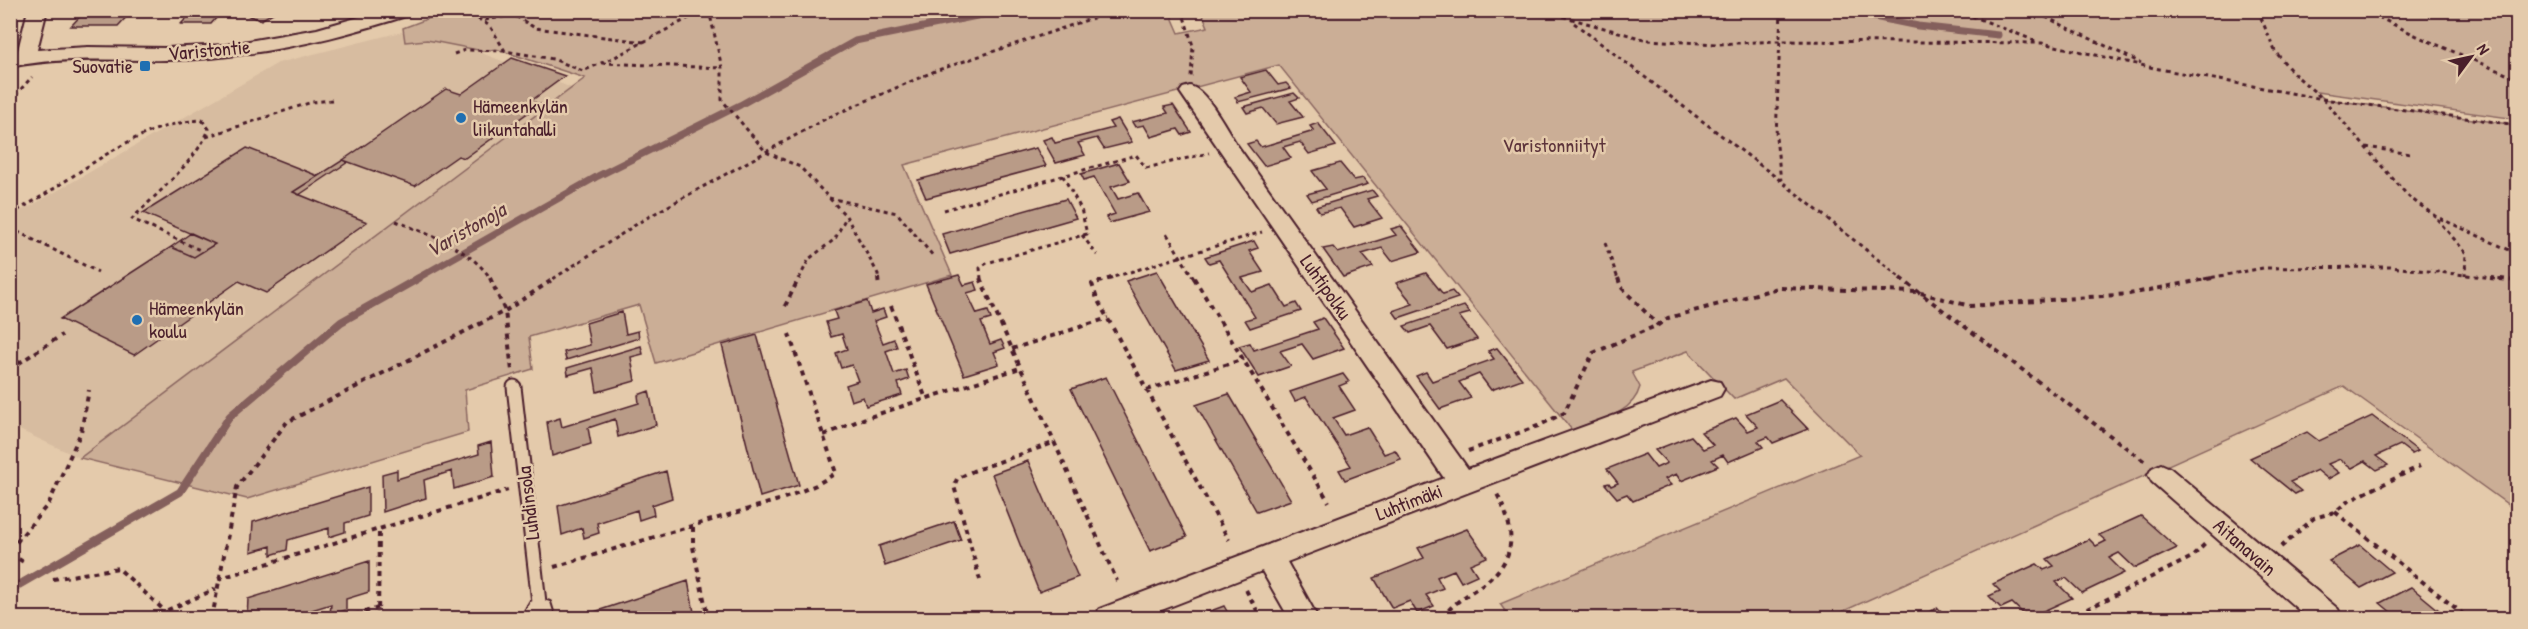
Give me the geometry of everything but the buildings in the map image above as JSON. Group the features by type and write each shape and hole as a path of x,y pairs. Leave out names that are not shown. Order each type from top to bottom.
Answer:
{"street":[{"path":"24,64 38,10"},
{"name":"Varistontie","path":"24,64 51,54 167,54 220,51 335,31 405,10"},
{"name":"Luhtipolku","path":"1190,92 1447,459 1473,477"},
{"name":"Luhtimäki","path":"1109,618 1473,477 1711,389"},
{"name":"Aitanavain","path":"2161,475 2222,527 2269,560 2328,618"},
{"path":"1269,557 1304,618"}],"lane":[{"name":"Luhdinsola","path":"514,387 541,615"}],"path":[{"path":"464,10 485,20 499,36 505,51"},
{"path":"485,20 514,15 519,10"},
{"path":"454,54 465,50 505,51 553,59 583,71 704,10"},
{"path":"709,10 722,68 722,100 766,152 800,167 846,216 878,274 879,288"},
{"path":"212,618 237,487 287,422 505,312 643,220 827,118 935,71 1117,10"},
{"path":"1182,10 1193,46 1190,92"},
{"path":"1540,10 1571,21 1647,40 1718,44 1778,42 2042,44"},
{"path":"1781,10 1776,137 1781,181"},
{"path":"1957,10 2042,44 2147,66 2323,99 2517,125"},
{"path":"2031,10 2147,66"},
{"path":"2261,10 2261,18 2275,51 2292,72 2323,99 2409,197 2435,216 2517,254"},
{"path":"2364,10 2419,37 2517,79"},
{"path":"514,15 535,28 644,42"},
{"path":"1571,21 1781,181 1917,292 2161,475"},
{"path":"601,63 722,68"},
{"path":"10,101 24,64"},
{"path":"206,136 312,102 332,100"},
{"path":"10,214 31,206 135,137 153,128 181,120 202,120 209,129 193,155 132,219 200,250"},
{"path":"2365,147 2411,154"},
{"path":"944,210 1136,155 1146,168 1228,148"},
{"path":"1063,176 1081,209 1087,234 987,263 980,268 980,278 1117,581"},
{"path":"828,197 897,213 934,257"},
{"path":"785,306 809,259 835,239 846,216"},
{"path":"2435,216 2466,253 2465,276"},
{"path":"396,221 457,247 492,278 505,312 514,387"},
{"path":"1229,540 1108,318 1092,284 1180,255 1283,226"},
{"path":"10,228 98,272"},
{"path":"1167,234 1329,502"},
{"path":"1082,235 1096,255"},
{"path":"1605,243 1621,287 1658,325"},
{"path":"1447,459 1538,426 1564,413 1593,353 1658,325 1668,318 1778,288 1917,292 1970,306 2129,294 2263,268 2390,267 2516,281 2517,317"},
{"path":"891,306 926,399"},
{"path":"1012,349 1108,318"},
{"path":"536,573 693,527 824,482 836,473 789,334"},
{"path":"10,369 62,335"},
{"path":"1147,390 1244,359"},
{"path":"824,435 863,419 1020,368"},
{"path":"27,564 10,552 49,503 81,432 89,390"},
{"path":"980,580 954,486 957,479 972,471 1056,442"},
{"path":"2269,560 2288,539 2314,518 2335,512 2347,502 2420,466"},
{"path":"1442,618 1455,602 1488,581 1507,560 1512,546 1512,529 1508,512 1473,477"},
{"path":"218,579 525,484"},
{"path":"2335,512 2468,618"},
{"path":"693,527 693,547 708,618"},
{"path":"2069,618 2192,557 2222,527"},
{"path":"378,618 380,529"},
{"path":"53,579 118,568 166,612"},
{"path":"149,618 216,589"},
{"path":"345,618 378,608"}],"shaded area":[{"name":"Hämeenkylän koulu","path":"417,28 572,88 80,458 11,426 10,215 31,206 278,63"}],"green space":[{"name":"Varistonniityt","path":"1169,10 1179,33 1208,27 1201,10 2517,11 2517,119 2317,92 2324,99 2517,125 2517,511 2344,386 1828,618 1510,618 1500,604 1860,455 1784,378 1734,399 1688,351 1632,372 1640,387 1630,405 1612,416 1572,430 1279,65 904,165 952,275 656,363 639,305 529,337 533,369 465,390 468,432 247,499 80,458 585,78 496,49 483,51 427,40 405,42 403,28 448,11"}],"waterway":[{"name":"Varistonoja","path":"416,279 598,176 740,105 855,41 1006,10"},
{"path":"1840,10 1918,26 1998,35"},
{"name":"Varistonoja","path":"10,590 180,492 230,416 341,322 419,278"}],"place":[{"name":"Suovatie","path":"145,66"},
{"name":"Hämeenkylän liikuntahalli","path":"461,118"},
{"name":"Hämeenkylän koulu","path":"137,320"}]}
